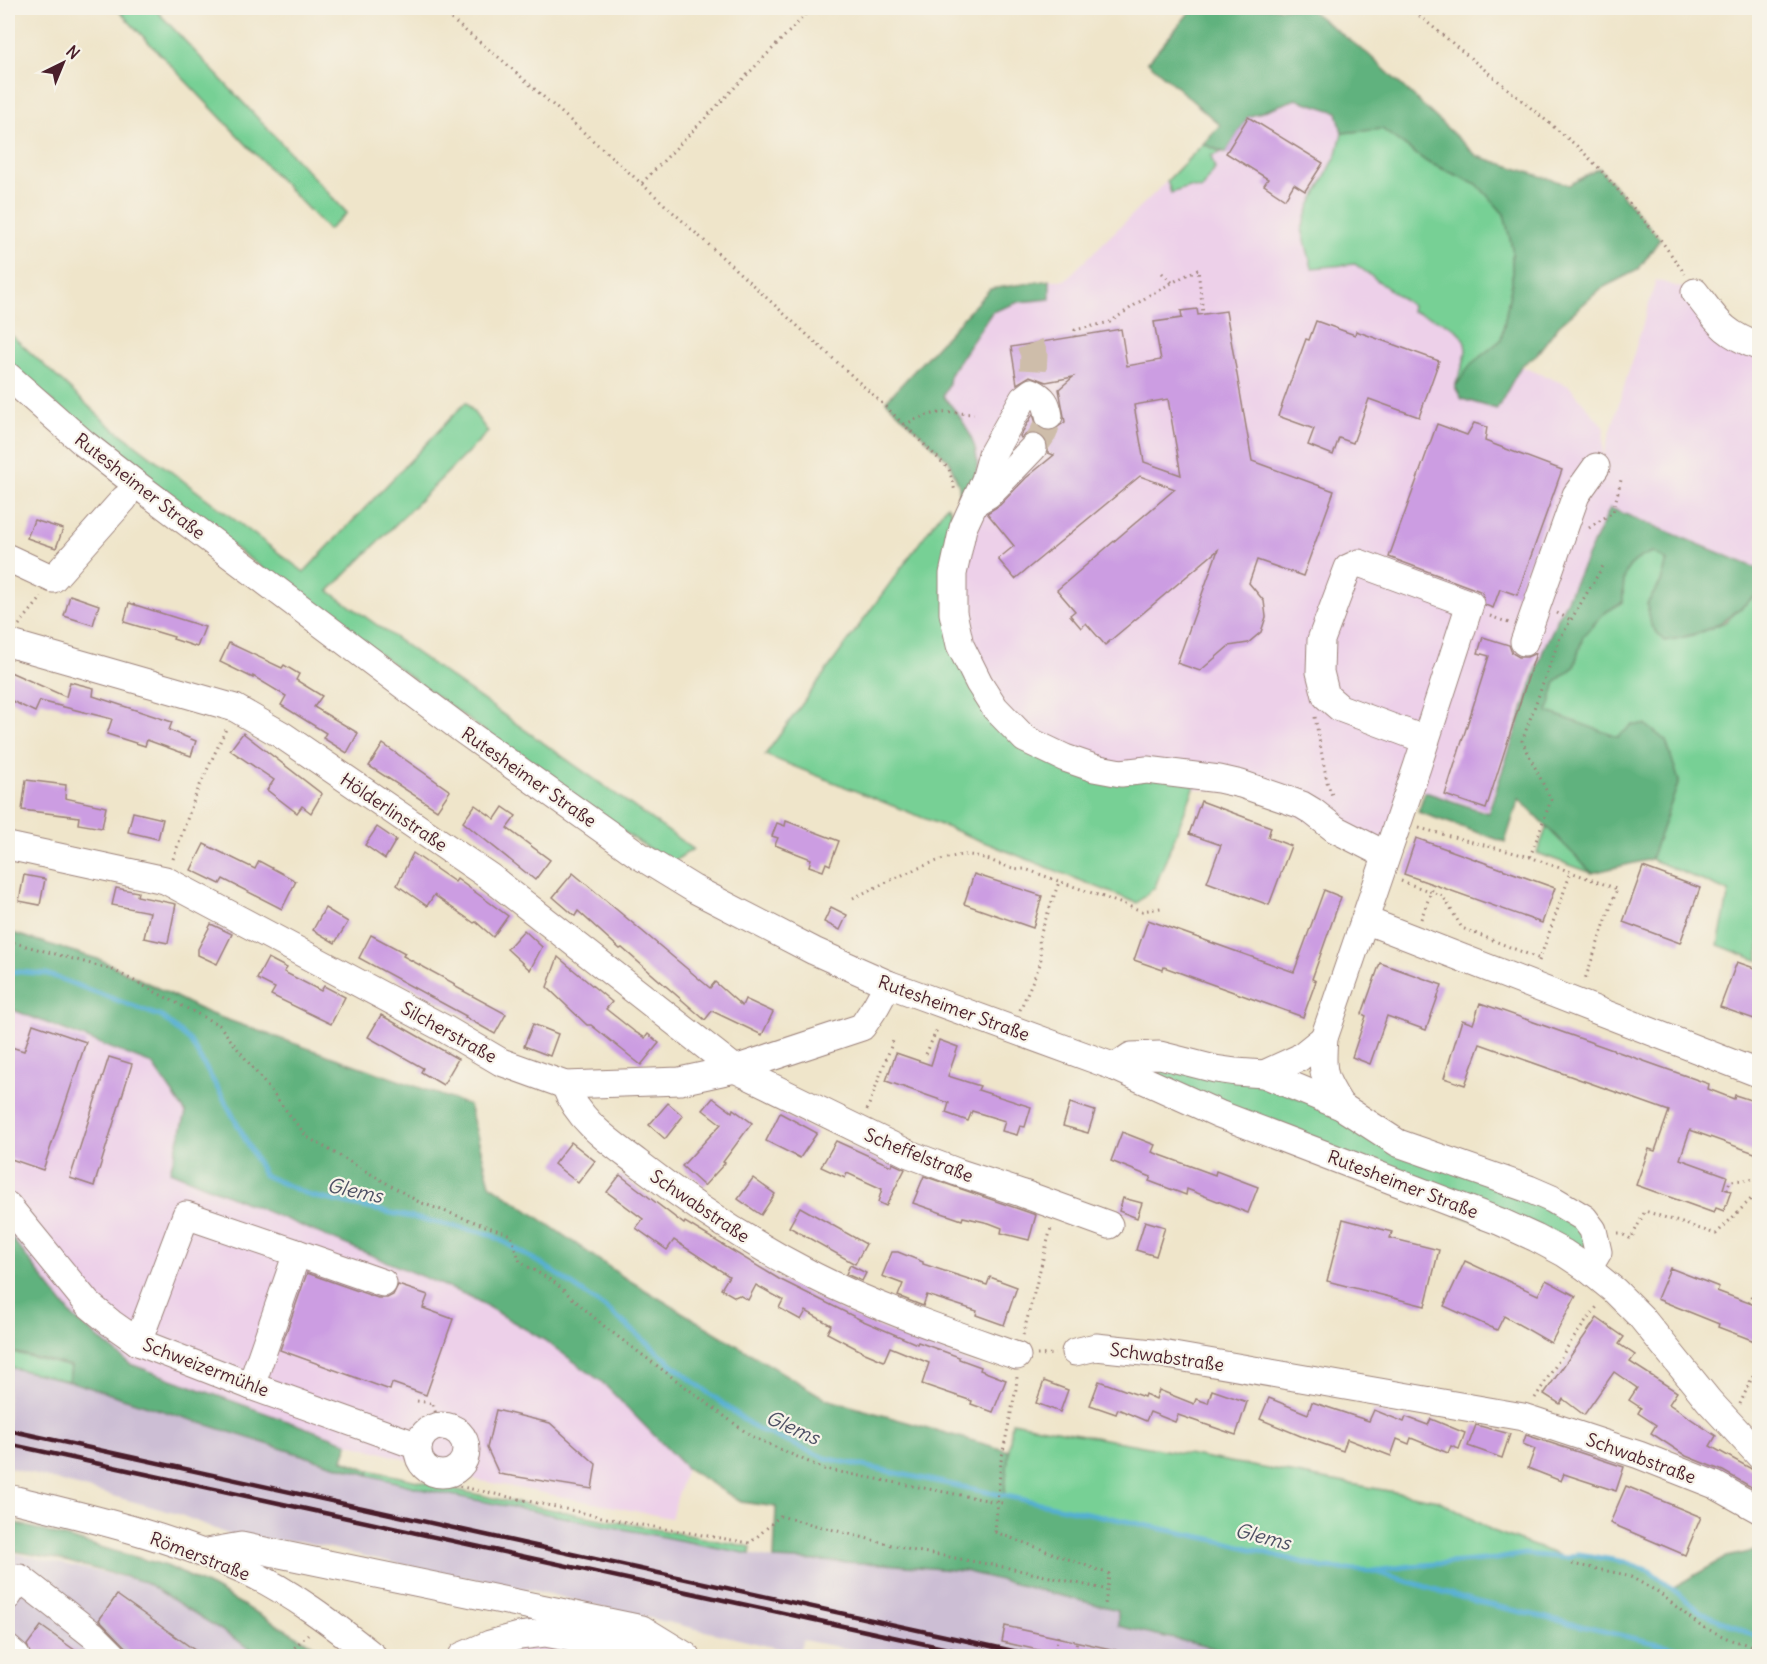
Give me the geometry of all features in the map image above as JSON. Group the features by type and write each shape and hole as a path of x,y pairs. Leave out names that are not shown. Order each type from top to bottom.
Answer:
{"street":[{"path":"1695,292 1721,327 1737,338 1760,347"},
{"name":"Rutesheimer Straße","path":"8,376 84,444 145,492 464,732 640,856 694,889 814,951 888,984 1114,1067 1219,1114 1501,1222 1536,1238 1588,1269 1641,1317 1709,1401 1760,1456"},
{"path":"1048,416 1047,405 1043,398 1032,392 1023,399 992,454 985,480 963,528 953,574 952,601 960,645 979,683 995,708 1025,739 1050,752 1094,768 1121,773 1147,770 1219,778 1302,805 1383,864"},
{"path":"976,501 989,494 1034,448"},
{"path":"1524,642 1576,495 1596,467"},
{"path":"8,558 53,579 124,499"},
{"name":"Rutesheimer Straße","path":"1341,1106 1321,1066 1324,1038 1426,740 1470,604 1359,563 1348,568 1321,640 1320,672 1326,696 1340,708 1426,740"},
{"name":"Hölderlinstraße","path":"10,638 235,708 282,735 490,877 735,1069"},
{"name":"Silcherstraße","path":"8,846 165,880 445,1029 501,1062 565,1085 680,1081 735,1069 862,1027 888,984"},
{"path":"1365,920 1760,1074"},
{"path":"1264,1074 1299,1058 1324,1038"},
{"name":"Rutesheimer Straße","path":"1114,1067 1131,1056 1160,1055 1215,1069 1264,1074 1341,1106 1398,1143 1529,1189 1552,1199 1584,1218 1593,1230 1598,1252 1588,1269"},
{"name":"Scheffelstraße","path":"735,1069 859,1131 957,1173 1109,1225"},
{"name":"Schwabstraße","path":"565,1085 570,1101 597,1132 674,1191 740,1234 815,1276 898,1312 1017,1356"},
{"name":"Schweizermühle","path":"8,1206 88,1304 138,1342 251,1386 418,1446"},
{"path":"138,1342 186,1215 383,1284"},
{"path":"251,1386 297,1253"},
{"name":"Schwabstraße","path":"1075,1352 1096,1347 1162,1354 1523,1417 1639,1455 1715,1485 1760,1510"},
{"path":"439,1426 447,1426 460,1434 466,1449 463,1464 450,1474 442,1475 429,1471 419,1460 418,1446 425,1433 439,1426"},
{"name":"Römerstraße","path":"8,1498 110,1523 201,1553 244,1570 325,1618 373,1656"},
{"path":"201,1553 241,1546 631,1626 642,1629 686,1656"},
{"path":"8,1596 20,1578 93,1635 114,1656"},
{"path":"462,1656 490,1644 519,1636 545,1633 669,1656"},
{"path":"8,1649 16,1656"}],"path":[{"path":"437,8 502,60 642,183 949,468"},
{"path":"642,183 812,8"},
{"path":"1410,8 1578,147 1660,239 1681,266 1695,292"},
{"path":"1075,337 1075,330 1110,322 1151,294 1198,269 1203,314"},
{"path":"1162,273 1173,283"},
{"path":"904,425 923,414 946,412 974,414"},
{"path":"1530,857 1551,800 1522,741 1559,640 1603,566"},
{"path":"10,638 49,589 53,579"},
{"path":"1552,611 1571,620"},
{"path":"165,880 196,794 235,708"},
{"path":"1397,822 1530,857 1617,889 1577,1003"},
{"path":"852,898 942,859 958,855 981,857 1014,869 1025,869 1142,911 1161,908"},
{"path":"1383,864 1431,892 1443,896 1462,928 1540,959"},
{"path":"1530,984 1571,872"},
{"path":"1012,1029 1041,962 1040,938 1059,882"},
{"path":"1414,939 1434,884"},
{"path":"8,942 113,970 219,1026 307,1137 419,1202 511,1235 520,1262 554,1282 605,1327 751,1436 824,1469 1002,1503"},
{"path":"926,1054 947,1006"},
{"path":"859,1131 893,1041"},
{"path":"1727,1190 1730,1181 1760,1179"},
{"path":"1620,1233 1630,1239 1645,1212 1716,1234 1760,1190"},
{"path":"1057,1206 1017,1356 1016,1389 1001,1461 995,1532 1109,1574 1105,1605"},
{"path":"1749,1303 1751,1297 1760,1301"},
{"path":"1523,1417 1596,1306"},
{"path":"1017,1356 1075,1352"},
{"path":"1731,1425 1760,1360"},
{"path":"417,1401 433,1403 439,1426"},
{"path":"442,1475 444,1483 630,1523 750,1543 780,1516 911,1550 1009,1568 1108,1590"},
{"path":"1572,1564 1627,1575 1658,1592 1699,1625 1731,1640 1760,1648"},
{"path":"286,1656 325,1618"},
{"path":"1054,1655 1058,1636"},
{"path":"1074,1656 1077,1640"},
{"path":"1076,1648 1083,1650"},
{"path":"1125,1656 1126,1651"}],"shaded area":[{"path":"1296,99 1337,112 1342,133 1382,129 1427,162 1497,409 1521,366 1569,386 1604,427 1603,457 1656,280 1695,292 1759,347 1759,569 1610,508 1544,648 1488,813 1405,785 1378,859 1257,796 1126,780 980,700 948,555 960,500 970,497 976,448 954,408 943,396 950,374 992,312 1019,302 1050,299 1050,280 1065,280 1167,181 1171,193 1189,187 1211,156 1226,153 1248,117"},
{"path":"8,1008 152,1064 186,1113 170,1171 471,1297 544,1340 602,1382 686,1468 671,1518 477,1480 348,1443 130,1364 73,1317 8,1233"},
{"path":"8,1367 103,1390 324,1462 426,1490 774,1559 884,1564 964,1571 1118,1610 1118,1626 1248,1656 884,1656 803,1640 798,1653 532,1590 422,1569 300,1541 243,1540 178,1514 8,1467"},
{"path":"8,1552 145,1582 262,1656 8,1656"},
{"path":"544,1643 669,1656 496,1656"}],"green space":[{"path":"116,8 154,8 347,213 328,230"},
{"path":"1193,8 1307,8 1368,54 1477,156 1569,185 1599,168 1660,239 1638,270 1602,288 1559,325 1537,354 1521,366 1497,409 1462,399 1455,387 1471,364 1501,340 1512,283 1512,247 1504,214 1477,184 1427,162 1382,129 1342,133 1337,112 1296,99 1248,117 1226,153 1203,144 1220,125 1148,62"},
{"path":"1382,129 1427,162 1477,184 1504,214 1512,247 1512,283 1501,340 1472,364 1455,387 1466,350 1460,334 1453,328 1437,319 1411,311 1412,306 1355,264 1312,268 1302,229 1310,206 1337,154 1342,133"},
{"path":"1203,144 1222,152 1211,156 1215,169 1202,189 1189,187 1171,193 1167,181"},
{"path":"1050,280 1050,299 1019,302 992,312 950,374 943,396 956,412 972,439 977,459 974,483 969,497 960,500 959,486 949,461 886,401 990,289"},
{"path":"8,332 108,424 304,572 466,402 488,432 329,591 693,849 671,863 604,819 190,515 8,365"},
{"path":"947,505 955,518 943,592 1016,740 1196,783 1155,887 1137,903 765,755"},
{"path":"1610,508 1759,569 1760,596 1756,595 1724,620 1704,631 1664,641 1651,625 1647,604 1661,582 1667,561 1653,552 1636,560 1627,570 1623,602 1604,613 1583,636 1574,667 1556,681 1548,712 1618,737 1632,725 1646,725 1666,741 1679,781 1651,859 1592,873 1519,799 1505,842 1418,812 1425,792 1488,813 1544,648"},
{"path":"1653,551 1667,561 1661,582 1647,604 1693,636 1725,622 1756,595 1759,596 1759,961 1718,945 1729,892 1651,859 1679,781 1618,737 1592,873 1537,853 1559,795 1547,713 1556,681 1574,667 1583,636 1604,613 1623,602 1625,576 1631,564"},
{"path":"9,932 101,960 208,1013 469,1105 490,1184 622,1276 826,1399 1009,1451 1004,1496 1225,1542 1324,1568 1373,1571 1497,1559 1524,1554 1567,1558 1579,1554 1625,1562 1650,1571 1672,1588 1727,1557 1759,1550 1759,1656 1248,1656 1118,1626 1118,1610 964,1571 884,1564 774,1559 776,1507 741,1502 686,1468 602,1382 544,1340 471,1297 170,1171 186,1113 152,1064 8,1008"},
{"path":"1131,1056 1236,1072 1584,1218 1588,1269 1219,1114"},
{"path":"8,1233 73,1317 130,1364 348,1443 343,1460 369,1470 369,1475 69,1381 71,1366 8,1351"},
{"path":"8,1351 71,1367 69,1381 8,1367"},
{"path":"1012,1422 1438,1500 1493,1531 1567,1558 1524,1554 1497,1559 1373,1571 1324,1568 1225,1542 1004,1496"},
{"path":"369,1470 506,1501 751,1547 750,1554 426,1490 369,1475"},
{"path":"8,1521 167,1566 213,1588 332,1656 262,1656 145,1582 57,1559 8,1550"}],"building":[{"path":"1248,117 1323,163 1305,191 1294,184 1285,199 1264,185 1268,179 1226,153"},
{"path":"1197,309 1198,315 1226,311 1252,461 1334,491 1303,576 1257,560 1249,583 1264,601 1266,617 1261,632 1248,643 1229,646 1200,671 1177,663 1218,550 1105,645 1086,623 1081,628 1070,615 1075,611 1057,590 1175,489 1140,476 1015,579 998,559 1014,546 987,513 1000,505 1026,478 1054,455 1048,453 1048,444 1043,436 1028,433 1021,438 1020,436 1033,414 1037,426 1044,431 1052,431 1065,422 1059,389 1073,377 1046,382 1030,376 1017,384 1011,347 1121,329 1127,366 1161,360 1154,322 1182,318 1181,311","holes":["1168,399 1181,475 1144,462 1134,405"]},
{"path":"1316,321 1355,335 1356,331 1439,361 1419,417 1369,399 1353,443 1339,438 1333,455 1308,445 1314,429 1278,416 1306,339 1309,340"},
{"path":"1474,423 1487,427 1485,441 1562,470 1517,595 1500,589 1493,608 1485,605 1482,592 1389,557 1437,424 1467,435"},
{"path":"34,520 63,529 56,548 27,538"},
{"path":"70,595 99,605 93,625 64,616"},
{"path":"129,603 205,627 197,647 173,639 174,637 124,622"},
{"path":"1483,637 1509,645 1512,653 1519,657 1527,657 1536,653 1486,809 1445,795 1489,656 1478,653"},
{"path":"229,643 282,668 284,665 299,674 296,680 322,696 314,707 358,733 347,753 323,738 326,733 281,705 286,696 253,676 253,678 220,662"},
{"path":"8,671 66,697 70,682 94,688 93,696 172,722 169,730 196,741 191,756 147,740 145,746 107,734 112,719 40,701 35,712 8,699"},
{"path":"243,733 322,794 311,813 302,806 297,813 267,790 274,780 230,750"},
{"path":"383,744 450,791 437,810 369,766"},
{"path":"26,780 66,785 65,798 106,807 102,828 78,824 79,817 22,810"},
{"path":"1201,801 1271,827 1268,837 1291,846 1269,905 1207,882 1221,845 1189,834"},
{"path":"475,805 495,819 503,807 516,816 507,828 550,860 535,880 463,822"},
{"path":"133,812 163,819 158,839 128,832"},
{"path":"786,821 839,841 830,865 826,863 823,871 809,866 811,859 775,845 778,838 772,836 777,823 785,826"},
{"path":"377,827 396,840 385,859 365,845"},
{"path":"1416,838 1555,888 1542,923 1404,874"},
{"path":"204,844 255,869 259,861 296,881 282,909 223,879 220,884 191,870"},
{"path":"413,853 455,882 457,879 508,916 493,937 476,922 474,923 434,895 427,906 397,885"},
{"path":"1643,867 1700,888 1680,943 1623,922"},
{"path":"573,873 710,988 715,982 742,1006 745,999 773,1012 762,1035 712,1011 705,1020 578,911 575,916 553,897"},
{"path":"974,874 1042,896 1033,928 964,904"},
{"path":"24,875 45,879 40,905 19,901"},
{"path":"116,888 138,892 137,896 176,904 168,943 144,938 150,912 112,905"},
{"path":"1324,890 1341,897 1312,979 1316,981 1303,1017 1164,967 1163,970 1134,960 1148,920 1294,972"},
{"path":"831,907 847,915 840,930 824,922"},
{"path":"325,908 348,922 335,943 313,930"},
{"path":"211,924 232,934 217,964 198,955 198,949"},
{"path":"524,930 542,947 530,970 507,949"},
{"path":"371,935 405,953 403,956 455,984 454,986 506,1014 495,1034 359,958"},
{"path":"558,957 612,1002 606,1009 635,1032 645,1038 648,1034 659,1043 641,1065 591,1025 587,1025 547,987"},
{"path":"268,958 287,968 284,972 321,991 324,986 345,997 331,1024 271,995 275,988 257,979"},
{"path":"1737,962 1760,970 1760,1021 1720,1007"},
{"path":"1380,963 1442,985 1426,1030 1387,1016 1370,1064 1352,1057 1366,1016 1362,1014"},
{"path":"1480,1003 1709,1084 1708,1089 1734,1099 1735,1095 1760,1103 1760,1155 1690,1130 1680,1159 1727,1176 1723,1189 1731,1191 1724,1211 1716,1208 1714,1213 1636,1185 1649,1149 1655,1151 1669,1111 1480,1044 1465,1085 1444,1078 1462,1020 1473,1024"},
{"path":"381,1015 458,1059 443,1085 421,1072 423,1068 368,1037"},
{"path":"33,1024 86,1042 43,1170 8,1158 8,1046 24,1051"},
{"path":"533,1024 558,1034 550,1056 524,1046"},
{"path":"939,1040 958,1047 948,1076 980,1086 978,1090 1031,1107 1025,1127 1020,1126 1017,1135 1002,1131 1005,1121 972,1111 968,1121 946,1113 949,1103 886,1081 896,1053 931,1065"},
{"path":"109,1057 132,1064 94,1186 70,1178"},
{"path":"713,1098 752,1123 723,1162 725,1163 704,1186 682,1166 721,1124 703,1110"},
{"path":"668,1103 683,1116 665,1139 649,1125"},
{"path":"1070,1103 1095,1111 1088,1133 1063,1126"},
{"path":"780,1113 817,1133 800,1158 766,1141"},
{"path":"1122,1132 1155,1145 1152,1152 1215,1175 1216,1171 1258,1187 1248,1213 1187,1189 1186,1195 1149,1181 1151,1177 1111,1161"},
{"path":"836,1141 891,1166 892,1163 905,1169 886,1206 878,1202 882,1189 847,1173 845,1178 821,1167"},
{"path":"571,1142 595,1161 578,1183 554,1164"},
{"path":"620,1175 684,1224 685,1222 779,1279 861,1320 917,1344 918,1342 959,1357 959,1359 981,1367 980,1370 1006,1380 993,1412 971,1404 972,1401 922,1384 929,1363 890,1347 884,1361 865,1353 827,1333 831,1325 806,1311 801,1320 779,1308 783,1300 756,1285 748,1300 739,1295 735,1297 721,1289 729,1276 674,1240 667,1250 636,1228 643,1219 607,1192"},
{"path":"924,1176 1036,1215 1029,1240 1001,1233 1002,1228 989,1223 963,1217 962,1220 913,1203"},
{"path":"753,1178 775,1194 761,1215 738,1199"},
{"path":"1123,1198 1142,1203 1137,1218 1119,1211"},
{"path":"800,1207 866,1244 855,1264 789,1227"},
{"path":"1343,1219 1392,1232 1390,1238 1439,1250 1425,1306 1327,1281"},
{"path":"1145,1221 1165,1227 1156,1256 1136,1250"},
{"path":"892,1252 898,1252 923,1262 923,1264 987,1285 990,1277 1017,1287 1004,1325 976,1315 977,1311 927,1295 923,1306 898,1296 903,1284 882,1276"},
{"path":"1465,1261 1538,1295 1546,1280 1576,1296 1551,1343 1504,1316 1497,1330 1444,1306"},
{"path":"850,1265 866,1273 862,1281 846,1274"},
{"path":"1670,1268 1719,1287 1717,1291 1760,1307 1760,1335 1757,1342 1657,1299"},
{"path":"307,1273 378,1298 393,1295 398,1285 428,1295 423,1308 453,1319 426,1395 392,1383 390,1390 280,1350"},
{"path":"1597,1318 1624,1337 1619,1344 1635,1355 1630,1362 1677,1392 1669,1404 1716,1436 1710,1446 1755,1471 1760,1471 1760,1492 1723,1471 1686,1456 1651,1433 1656,1425 1638,1413 1641,1408 1629,1400 1637,1388 1614,1372 1584,1415 1563,1399 1560,1404 1544,1394"},
{"path":"1044,1381 1068,1390 1060,1412 1036,1403"},
{"path":"1099,1381 1156,1399 1159,1390 1194,1404 1196,1399 1208,1403 1212,1390 1247,1402 1236,1435 1178,1415 1175,1422 1150,1412 1146,1421 1118,1409 1116,1414 1090,1405"},
{"path":"1269,1398 1308,1414 1312,1402 1369,1421 1374,1410 1404,1422 1406,1417 1428,1425 1431,1419 1465,1433 1459,1449 1451,1446 1448,1453 1411,1438 1409,1444 1397,1439 1391,1456 1347,1439 1343,1451 1260,1419"},
{"path":"496,1410 550,1423 596,1464 592,1489 499,1474 487,1448"},
{"path":"1476,1425 1510,1434 1502,1458 1468,1446"},
{"path":"1526,1435 1624,1467 1616,1491 1564,1474 1561,1481 1528,1468 1535,1449 1523,1444"},
{"path":"1626,1486 1701,1517 1685,1555 1610,1523"},
{"path":"117,1595 203,1656 134,1656 99,1620"},
{"path":"41,1626 83,1656 31,1656 27,1645"},
{"path":"1005,1626 1116,1650 1116,1656 1065,1656 1002,1642"}],"waterway":[{"name":"Glems","path":"8,971 47,974 162,1017 190,1041 264,1175 311,1196 490,1234 545,1266 611,1312 685,1375 755,1428 825,1458 1225,1542 1324,1568 1373,1571 1474,1601 1710,1656"},
{"path":"1374,1571 1497,1559 1524,1554 1567,1558 1579,1554 1625,1562 1650,1571 1701,1612 1760,1638"}],"tunnel":[{"path":"1030,344 1034,354 1032,392"},
{"path":"1033,448 1044,432 1049,416"}],"railway":[{"path":"8,1430 1036,1656"},
{"path":"8,1444 980,1656"}]}
